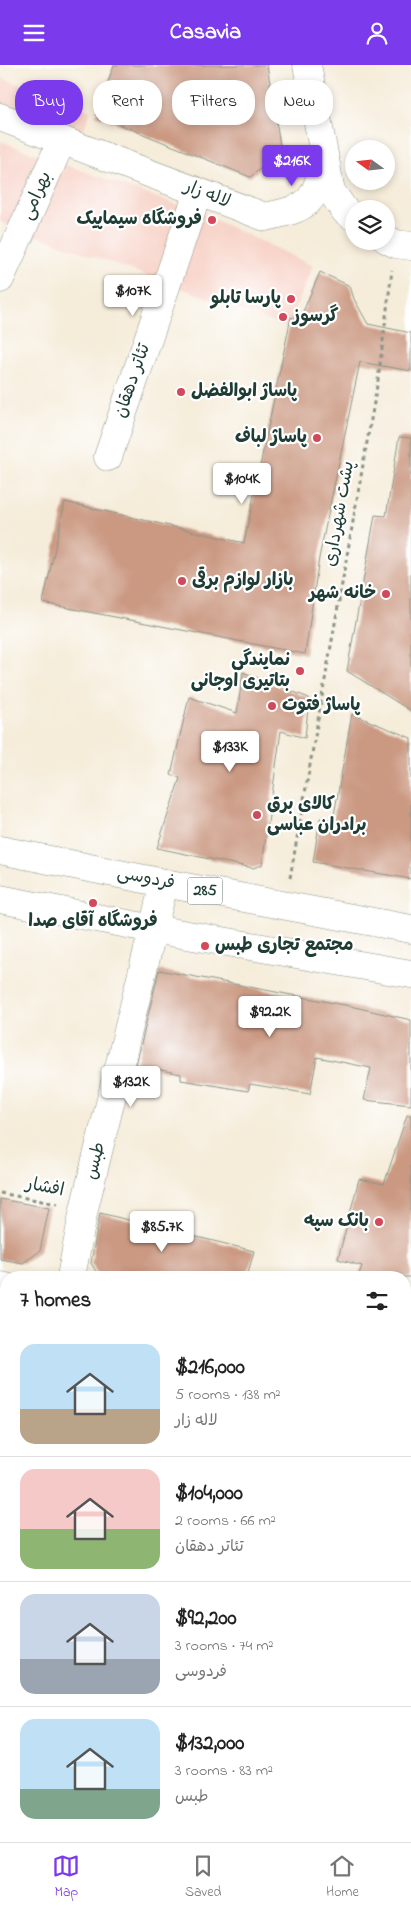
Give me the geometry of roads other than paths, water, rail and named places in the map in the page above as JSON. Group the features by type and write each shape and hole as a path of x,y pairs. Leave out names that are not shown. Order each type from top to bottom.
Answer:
{"main road":[{"path":"307,65 331,191 345,211"},
{"name":"لاله زار","path":"0,117 265,217 292,211 310,201 320,186 324,160"},
{"name":"بهرامی","path":"0,279 62,140"},
{"name":"تئاتر دهقان","path":"108,457 198,191"},
{"name":"فردوسی","path":"0,850 411,929"},
{"name":"طبس","path":"72,1271 84,1209 164,883"},
{"path":"0,899 153,929 411,974"}],"place":[{"name":"فروشگاه سیماپیک","path":"212,220"},
{"name":"پارسا تابلو","path":"291,299"},
{"name":"گرسوز","path":"283,317"},
{"name":"پاساژ ابوالفضل","path":"181,392"},
{"name":"پاساژ لباف","path":"317,438"},
{"name":"بازار لوازم برقی","path":"182,581"},
{"name":"خانه شهر","path":"386,594"},
{"name":"نمایندگی بتاتیری اوجانی","path":"300,671"},
{"name":"پاساژ فتوت","path":"272,706"},
{"name":"کالاى برق برادران عباسى","path":"257,815"},
{"name":"فروشگاه آقای صدا","path":"93,903"},
{"name":"مجتمع تجاری طبس","path":"205,946"},
{"name":"بانک سپه","path":"379,1222"}]}
